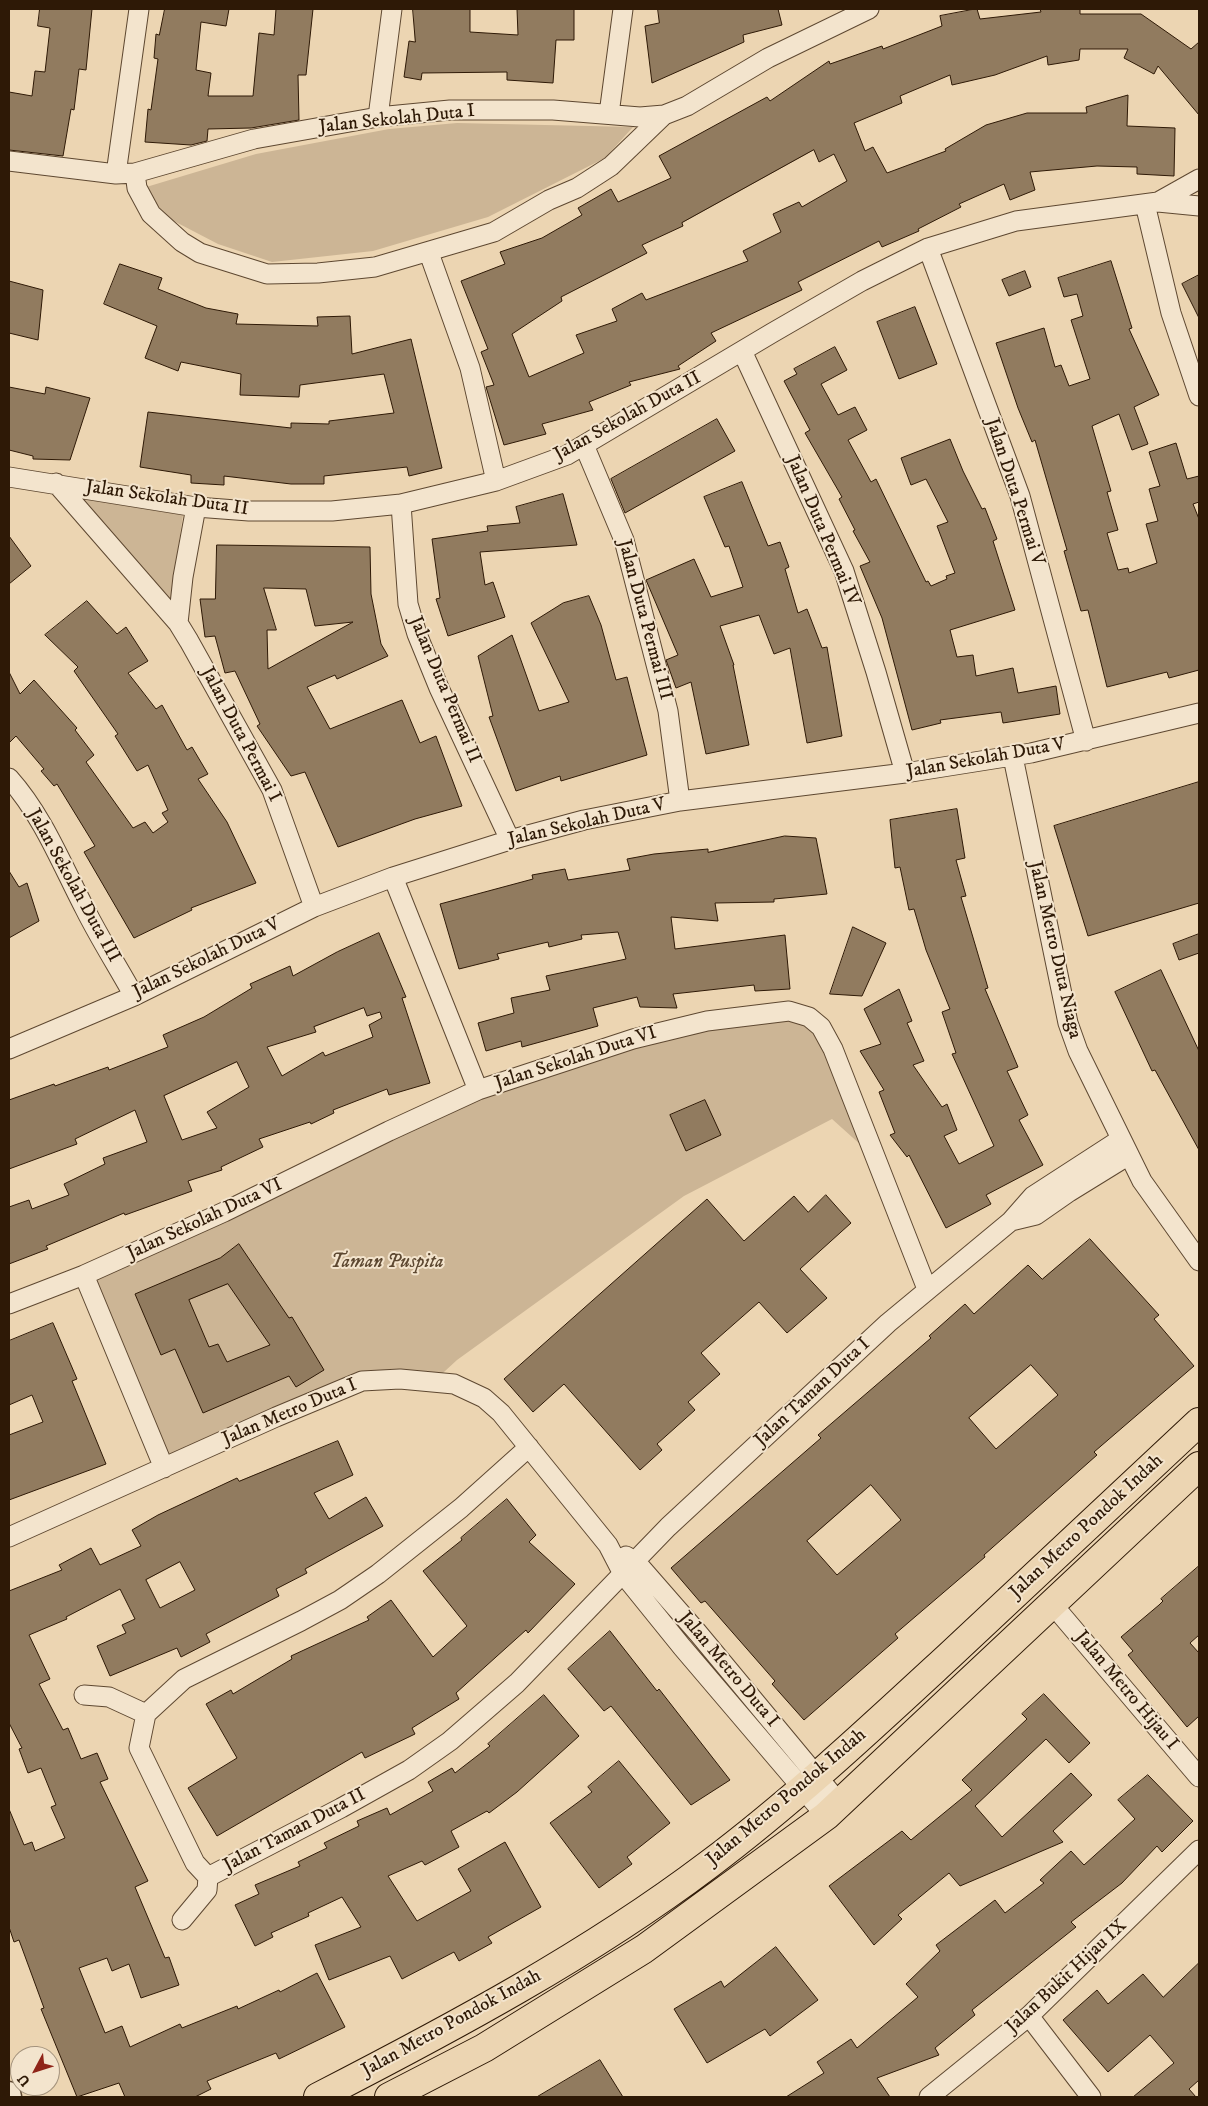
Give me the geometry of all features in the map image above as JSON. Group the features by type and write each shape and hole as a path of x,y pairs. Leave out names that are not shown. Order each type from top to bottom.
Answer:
{"highway":[{"name":"Jalan Metro Pondok Indah","path":"318,2097 453,2026 622,1924 706,1867 811,1784 1199,1422"},
{"name":"Jalan Metro Pondok Indah","path":"389,2097 484,2048 644,1949 833,1810 1199,1466"}],"street":[{"path":"125,174 139,9"},
{"path":"378,117 392,9"},
{"path":"610,114 623,9"},
{"name":"Jalan Sekolah Duta I","path":"9,161 125,174 254,139 378,117 450,110 553,110 640,117 664,115 687,106 768,58 868,9"},
{"name":"Jalan Sekolah Duta I","path":"125,174 137,188 147,208 182,242 200,253 267,274 318,273 375,267 428,253 494,232 549,200 577,188 611,166 664,115"},
{"name":"Jalan Sekolah Duta II","path":"1152,203 1199,179"},
{"path":"1152,203 1171,313 1199,396"},
{"name":"Jalan Sekolah Duta II","path":"9,477 196,506 249,511 332,511 401,504 496,481 567,455 862,281 928,248 1016,221 1152,203 1199,206"},
{"name":"Jalan Duta Permai V","path":"928,248 1020,496 1086,741"},
{"path":"428,253 470,368 496,481"},
{"name":"Jalan Duta Permai IV","path":"742,351 844,571 876,672 904,773"},
{"name":"Jalan Duta Permai III","path":"584,445 624,540 668,711 680,801"},
{"name":"Jalan Duta Permai I","path":"56,483 178,623 272,790 314,907"},
{"name":"Jalan Duta Permai II","path":"401,504 408,604 415,626 439,688 510,840"},
{"path":"178,623 183,577 196,506"},
{"name":"Jalan Sekolah Duta V","path":"9,1049 134,996 314,907 393,878 510,840 584,820 680,801 904,773 1013,757 1199,713"},
{"name":"Jalan Metro Duta Niaga","path":"1013,757 1068,1023 1078,1051 1125,1147 1158,1206 1199,1261"},
{"name":"Jalan Sekolah Duta III","path":"9,778 21,792 49,838 86,911 134,996"},
{"path":"393,878 478,1090"},
{"name":"Jalan Sekolah Duta VI","path":"9,1304 84,1276 224,1212 389,1131 478,1090 633,1038 707,1021 789,1011 809,1017 821,1027 833,1049 927,1289"},
{"name":"Jalan Taman Duta I","path":"630,1568 668,1527 927,1289 1011,1222 1036,1216 1125,1147"},
{"path":"84,1276 164,1468"},
{"name":"Jalan Metro Duta I","path":"9,1537 276,1417 362,1381 372,1379 454,1384 484,1398 501,1413 608,1545 698,1633 750,1697 811,1784 833,1810"},
{"path":"84,1695 109,1698 146,1714 184,1679 340,1600 378,1574 461,1508 529,1447"},
{"name":"Jalan Metro Duta I","path":"630,1568 682,1647 734,1710 811,1784"},
{"name":"Jalan Taman Duta II","path":"146,1714 139,1748 195,1864 208,1877 341,1808 409,1770 450,1742 518,1683 630,1568"},
{"name":"Jalan Metro Hijau I","path":"1053,1605 1199,1777"},
{"path":"682,1647 698,1633"},
{"path":"734,1710 750,1697"},
{"name":"Jalan Bukit Hijau IX","path":"929,2097 1029,2016 1199,1850"},
{"path":"182,1920 207,1890 208,1877"},
{"path":"1029,2016 1091,2097"}],"green space":[{"path":"457,123 633,127 605,158 488,217 373,251 272,262 218,244 168,218 143,188 256,154 389,129"},
{"path":"81,498 183,515 170,604"},
{"name":"Taman Puspita","path":"788,1012 832,1050 872,1155 832,1119 684,1196 457,1360 432,1383 373,1382 162,1473 80,1274 471,1094 634,1040"}],"building":[{"path":"40,9 92,9 86,70 79,69 74,110 71,109 63,156 9,150 9,92 32,96 35,71 45,72 50,28 38,26"},
{"path":"165,9 229,9 226,26 201,22 196,70 211,73 208,96 253,96 259,33 274,35 276,9 313,9 306,75 298,75 299,120 251,128 208,129 207,141 191,145 145,142 148,109 151,110 158,59 154,58 156,34 159,35"},
{"path":"413,9 470,9 470,32 518,35 517,9 574,9 574,40 556,40 553,83 507,80 507,72 422,73 421,80 404,77 409,41 415,42"},
{"path":"658,9 778,9 782,25 743,35 744,42 652,83 645,26 659,23"},
{"path":"977,9 980,19 1041,12 1040,9 1080,9 1080,14 1141,14 1191,49 1199,42 1199,115 1158,66 1154,74 1124,58 1128,49 1080,49 1079,60 1048,65 1047,56 995,75 952,85 950,75 900,96 902,103 854,123 865,151 873,147 887,173 946,151 945,149 986,125 1027,113 1087,113 1086,107 1128,95 1127,126 1175,128 1174,176 1137,174 1137,167 1097,166 1030,172 1035,190 1010,200 1004,184 959,204 961,207 918,229 919,231 882,247 879,241 798,282 802,290 711,333 716,341 678,366 680,369 629,382 631,385 589,402 593,410 542,424 546,434 504,445 486,387 494,385 481,352 488,349 461,281 505,264 500,252 542,238 582,215 578,208 611,189 618,202 671,178 659,156 767,97 770,101 829,61 830,64 882,46 883,49 942,26 940,16","holes":["814,150 819,162 834,154 847,181 802,207 799,202 773,214 781,232 743,251 748,261 646,300 642,293 612,309 617,321 576,335 584,353 529,377 512,334 562,301 561,297 647,253 642,245 683,226 682,223"]},
{"path":"1111,261 1132,328 1129,329 1159,395 1134,407 1148,444 1132,450 1119,414 1092,426 1111,491 1107,492 1118,530 1107,533 1118,570 1128,568 1129,573 1157,563 1146,524 1158,521 1149,489 1160,486 1149,452 1176,443 1187,479 1199,476 1199,502 1193,504 1199,519 1199,670 1169,678 1167,672 1107,687 1088,610 1081,611 1064,551 1067,550 1035,440 1032,442 1018,408 996,343 1044,328 1055,367 1061,365 1069,386 1090,379 1071,320 1083,316 1077,294 1064,297 1058,278"},
{"path":"120,264 162,278 158,289 206,308 238,314 236,324 318,326 317,317 350,316 352,354 411,339 442,468 409,476 407,467 324,476 324,484 291,484 224,476 224,485 191,483 191,475 140,467 148,412 291,428 291,423 329,424 329,421 394,413 384,374 300,385 299,397 240,395 241,374 181,362 178,371 145,358 157,326 104,304"},
{"path":"1025,271 1031,287 1009,296 1002,280"},
{"path":"1199,275 1199,318 1182,284"},
{"path":"9,281 43,290 38,340 9,333"},
{"path":"915,307 937,364 899,379 877,322"},
{"path":"835,347 847,370 821,384 838,415 855,407 867,430 848,440 871,482 876,479 926,582 928,581 931,586 947,579 946,576 955,573 937,526 948,522 926,479 911,485 901,458 950,439 982,509 985,508 997,539 993,541 1015,610 950,630 957,657 973,655 976,676 1013,668 1018,693 1056,686 1060,714 1003,723 1001,712 940,720 941,723 912,730 882,618 860,566 870,562 853,531 855,530 839,499 842,497 805,433 810,430 784,381 797,374 794,369"},
{"path":"9,387 45,394 46,387 90,398 70,460 33,459 33,456 9,450"},
{"path":"717,419 735,451 625,513 611,479"},
{"path":"742,482 768,546 780,542 789,567 785,569 798,613 807,609 822,648 827,647 842,736 807,743 790,648 774,654 759,615 720,626 734,665 749,745 706,754 691,682 676,688 666,660 678,655 646,580 694,559 711,597 743,587 729,546 725,547 704,497"},
{"path":"563,494 577,545 480,552 485,585 493,582 505,617 448,636 436,599 440,598 432,539 488,531 487,526 520,523 516,507"},
{"path":"9,536 31,566 9,584"},
{"path":"217,545 370,547 371,594 381,644 388,656 337,679 335,675 307,687 330,729 402,700 420,743 436,736 462,806 415,819 338,847 305,772 291,776 257,726 260,724 235,671 225,673 215,636 205,637 200,599 215,599","holes":["264,588 306,589 315,626 353,622 268,669 267,630 276,630"]},
{"path":"589,596 601,625 616,680 627,677 647,755 561,781 560,776 516,791 489,717 493,716 478,656 512,635 539,711 569,702 531,623 563,603"},
{"path":"87,601 117,634 126,627 148,661 128,673 156,709 162,705 187,750 192,747 208,774 198,779 227,822 256,883 191,908 192,910 134,938 84,852 95,846 57,784 54,786 41,771 44,769 16,736 9,743 9,672 20,694 34,680 77,728 75,730 94,755 86,762 133,828 145,822 153,833 168,822 162,813 168,810 148,765 137,771 115,736 118,734 74,671 78,667 45,635"},
{"path":"1199,782 1199,903 1088,936 1054,826"},
{"path":"957,809 965,858 956,860 966,896 961,897 988,988 985,989 1018,1067 1007,1071 1028,1115 1019,1120 1043,1165 986,1195 991,1204 946,1228 909,1155 907,1157 890,1135 895,1133 879,1092 884,1090 860,1051 881,1044 864,1009 899,989 912,1021 907,1023 924,1061 913,1065 942,1107 947,1104 957,1130 944,1136 959,1164 994,1146 952,1054 956,1053 942,1012 950,1009 926,950 914,909 909,910 900,867 895,868 890,820"},
{"path":"785,836 816,838 827,894 774,899 774,902 715,903 718,921 671,917 675,949 785,935 790,989 755,991 754,985 673,994 677,1008 640,1007 637,997 593,1008 598,1026 522,1047 521,1041 486,1051 478,1023 514,1013 511,998 550,990 546,976 626,959 618,932 581,935 582,939 549,947 548,942 497,954 499,959 459,969 440,904 533,879 532,875 565,869 568,880 630,870 627,859 654,854 708,849 708,852"},
{"path":"9,871 19,887 27,883 39,921 9,938"},
{"path":"853,927 886,943 862,996 830,994"},
{"path":"379,933 406,997 402,998 430,1083 389,1095 387,1089 333,1110 334,1113 311,1124 310,1122 259,1139 263,1147 221,1167 222,1170 188,1181 192,1191 125,1215 124,1213 46,1246 48,1249 9,1264 9,1207 29,1200 32,1209 69,1195 64,1184 105,1164 103,1158 147,1142 135,1110 75,1139 77,1144 9,1169 9,1100 108,1067 109,1070 168,1047 163,1035 204,1017 252,988 250,984 290,966 293,976 337,952","holes":["364,1008 367,1016 380,1012 382,1018 369,1025 373,1037 325,1056 323,1052 282,1076 267,1047 316,1032 314,1027","237,1062 249,1087 207,1112 217,1128 182,1140 164,1096"]},
{"path":"1199,934 1199,953 1179,960 1173,944"},
{"path":"1161,970 1199,1051 1199,1150 1155,1070 1152,1071 1115,992"},
{"path":"705,1100 721,1135 686,1151 670,1115"},
{"path":"826,1195 851,1223 800,1269 827,1298 787,1333 759,1302 701,1353 720,1374 688,1402 695,1410 657,1444 662,1450 640,1470 564,1384 533,1412 504,1379 707,1199 744,1241 794,1196 808,1212"},
{"path":"1090,1239 1159,1315 1154,1319 1194,1366 1094,1452 1097,1455 984,1555 985,1557 895,1634 898,1638 804,1720 772,1684 775,1681 705,1601 701,1603 671,1568 821,1438 818,1435 931,1338 929,1336 965,1304 974,1314 1028,1265 1042,1279","holes":["1031,1365 1058,1395 996,1449 969,1418","871,1485 901,1520 837,1575 807,1541"]},
{"path":"239,1244 289,1318 292,1317 324,1370 296,1387 289,1376 203,1413 175,1349 161,1355 135,1294 220,1258","holes":["228,1284 270,1345 227,1362 218,1344 209,1347 189,1300"]},
{"path":"53,1323 77,1379 72,1381 106,1464 9,1500 9,1435 43,1422 32,1395 9,1405 9,1341"},
{"path":"338,1441 353,1475 314,1493 329,1519 366,1497 383,1526 305,1569 307,1573 276,1589 279,1596 206,1634 210,1642 181,1657 177,1648 110,1676 97,1646 126,1633 122,1625 135,1619 120,1589 66,1617 67,1619 29,1635 50,1679 39,1684 63,1730 68,1728 81,1759 97,1753 108,1779 100,1782 148,1881 135,1887 165,1958 169,1957 179,1985 141,1998 129,1964 112,1971 107,1958 79,1968 105,2033 122,2026 130,2047 180,2024 182,2028 237,2006 238,2009 279,1990 280,1992 317,1973 345,2027 279,2059 276,2053 207,2081 211,2089 195,2097 125,2097 119,2083 77,2097 60,2055 60,2046 56,2046 41,2009 44,2008 19,1940 14,1942 9,1927 9,1809 24,1845 32,1842 35,1851 65,1838 51,1807 56,1805 41,1768 28,1773 19,1749 22,1748 9,1723 9,1591 62,1570 59,1565 91,1548 100,1565 141,1546 132,1530 158,1515 237,1478 239,1481","holes":["180,1562 195,1590 160,1608 146,1580"]},
{"path":"507,1499 536,1535 529,1542 575,1584 528,1633 526,1630 456,1693 459,1699 412,1728 415,1734 365,1758 362,1752 217,1836 188,1788 237,1758 206,1704 231,1690 233,1694 292,1659 291,1656 369,1620 367,1617 391,1600 433,1657 467,1626 423,1571 462,1540 461,1538"},
{"path":"1199,1566 1199,1635 1190,1643 1199,1653 1199,1716 1187,1727 1128,1655 1133,1651 1121,1637 1159,1605 1163,1601 1161,1599"},
{"path":"610,1631 657,1691 659,1689 730,1780 691,1805 611,1706 604,1711 568,1669"},
{"path":"1044,1694 1090,1743 1069,1763 1046,1739 975,1806 1002,1837 1071,1773 1092,1795 1053,1831 1063,1842 960,1886 949,1873 898,1915 902,1919 874,1945 829,1886 902,1831 911,1840 972,1790 962,1780 1027,1719 1022,1714"},
{"path":"544,1695 579,1736 517,1792 489,1813 487,1811 451,1831 459,1847 425,1865 422,1861 388,1876 417,1921 471,1891 458,1869 505,1842 541,1907 488,1937 492,1943 459,1961 454,1952 402,1979 390,1956 329,1980 315,1945 361,1927 342,1897 308,1913 309,1916 271,1933 273,1937 255,1946 235,1905 259,1894 255,1885 300,1866 298,1862 327,1848 324,1843 359,1826 357,1821 387,1808 390,1815 433,1791 428,1782 452,1768 455,1773 490,1746 488,1744"},
{"path":"619,1761 670,1823 627,1857 632,1864 599,1888 550,1823 592,1792 588,1787"},
{"path":"1148,1775 1193,1821 1162,1852 1157,1846 1122,1883 1071,1922 1076,1927 972,2010 975,2015 935,2048 939,2055 877,2078 890,2097 786,2097 824,2073 817,2062 851,2039 857,2048 918,1997 906,1984 940,1951 936,1945 995,1900 1005,1913 1044,1883 1040,1880 1071,1851 1084,1865 1135,1819 1118,1800"},
{"path":"776,1947 818,2000 770,2036 765,2029 707,2063 674,2009 721,1981 724,1987"},
{"path":"1199,1963 1199,2080 1189,2089 1196,2097 1133,2097 1174,2063 1150,2035 1108,2072 1063,2020 1097,1990 1108,2004 1143,1974 1163,1997"},
{"path":"600,2060 623,2097 537,2097"}]}
